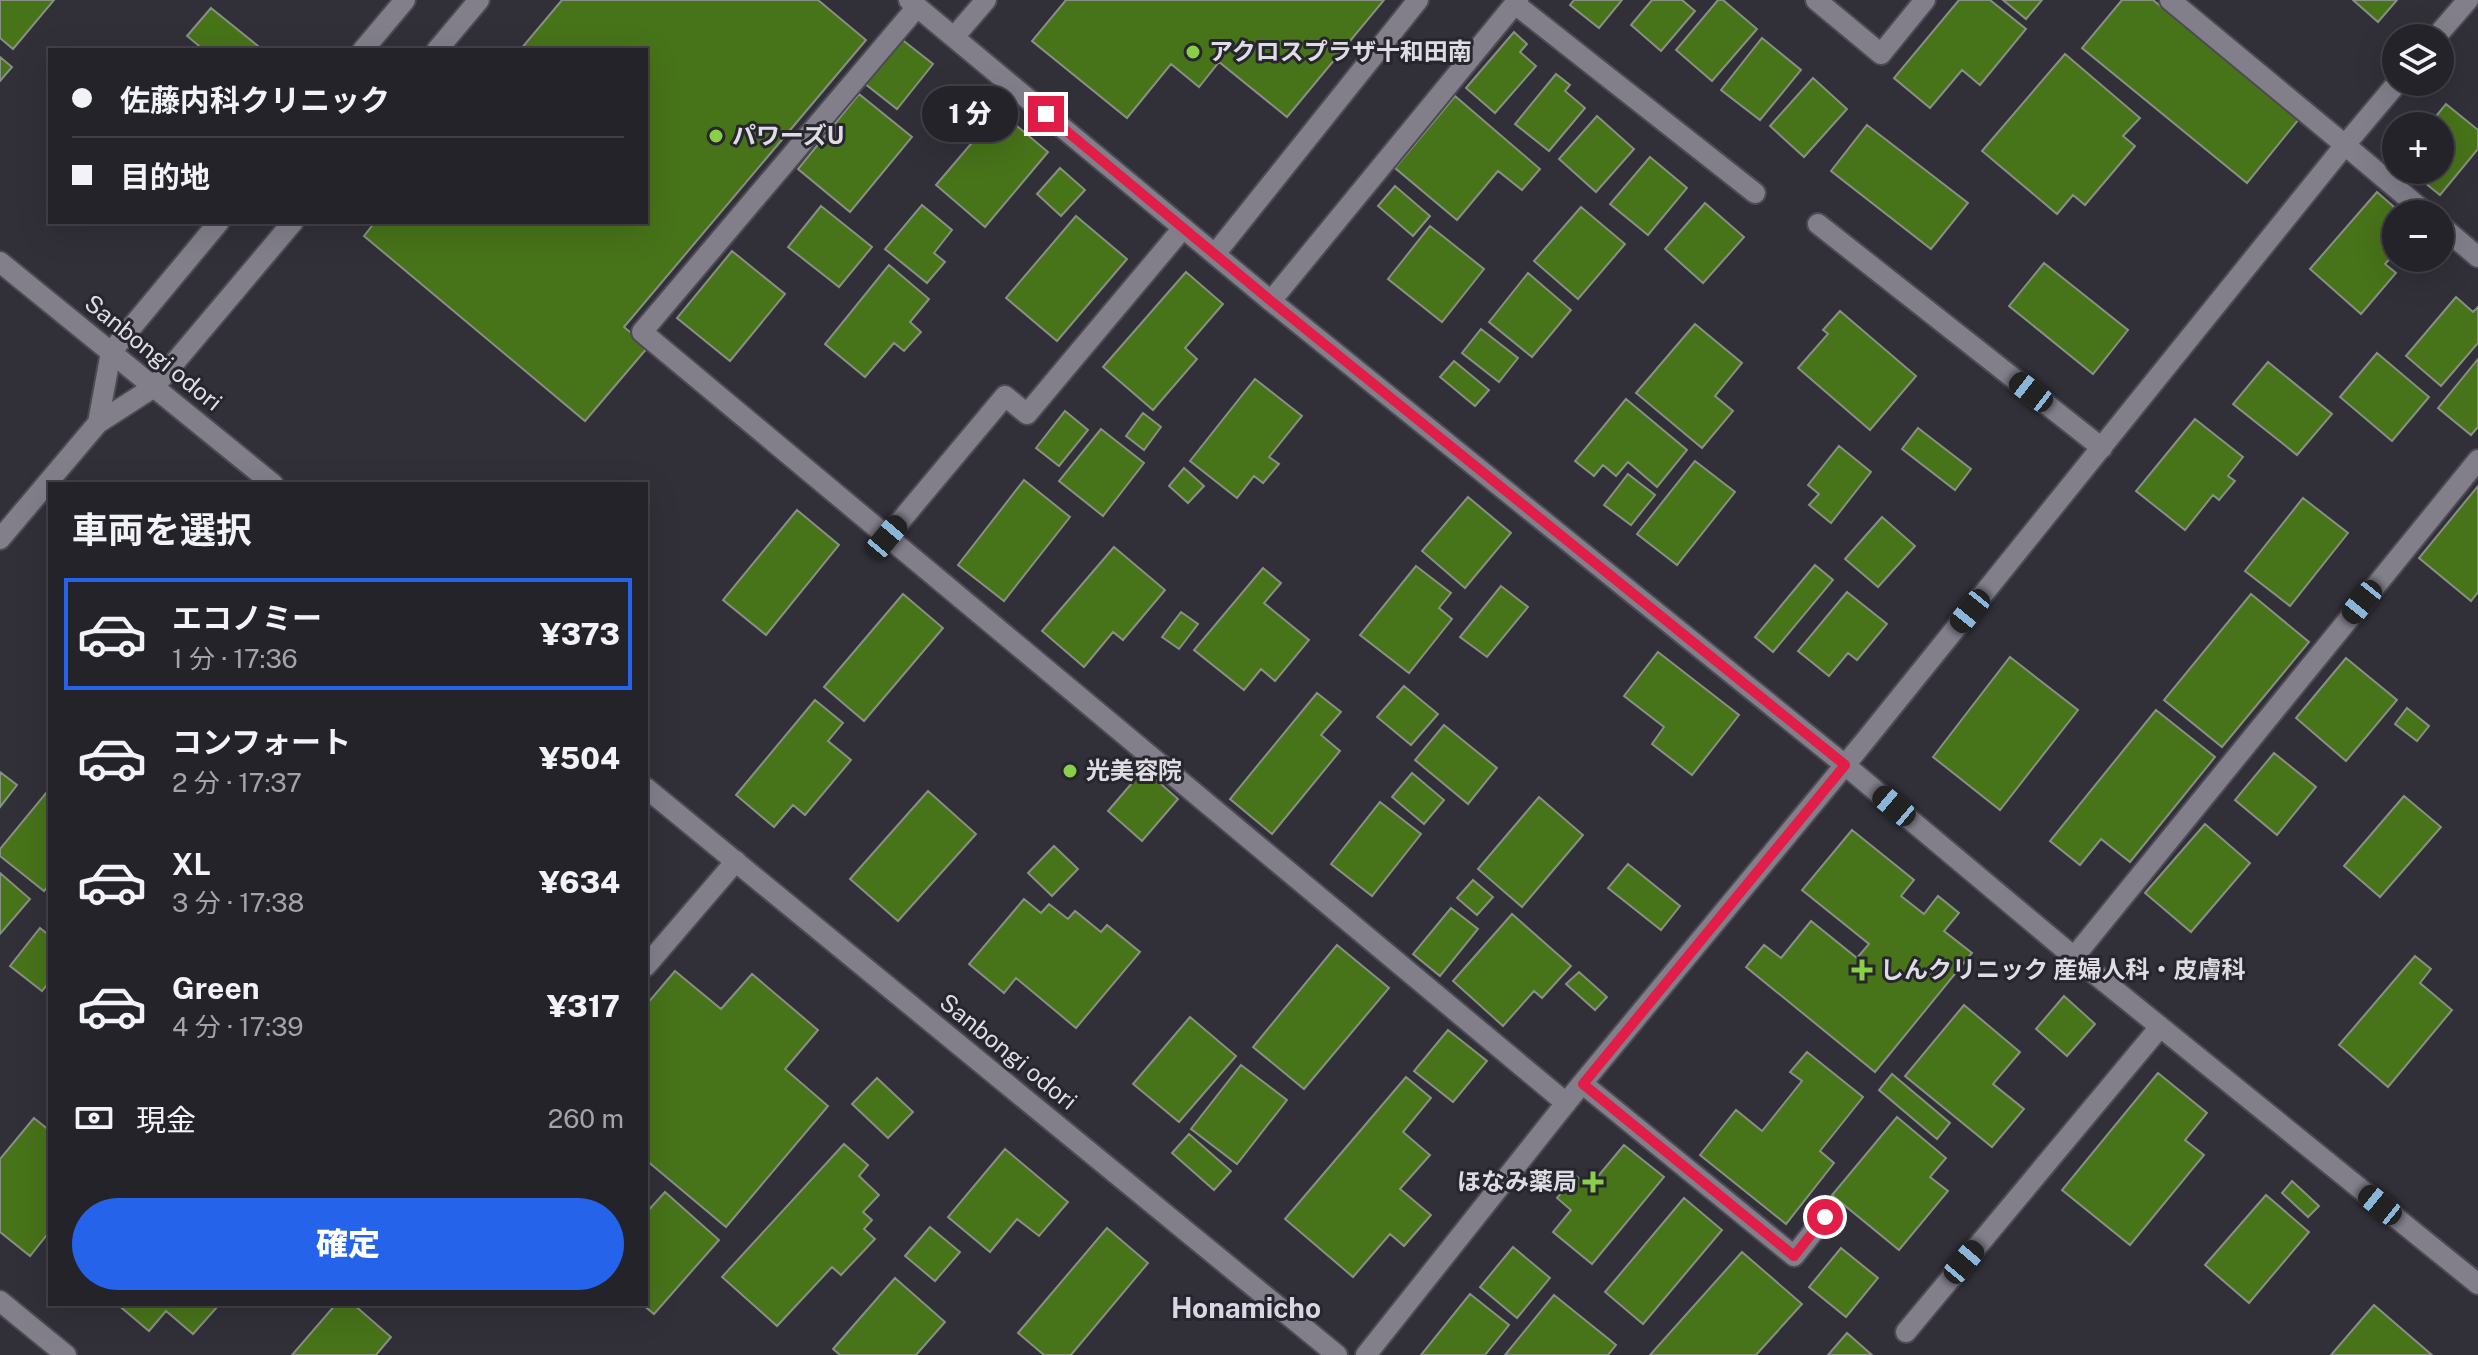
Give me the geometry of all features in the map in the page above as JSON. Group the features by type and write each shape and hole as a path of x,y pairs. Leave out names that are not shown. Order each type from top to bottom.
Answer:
{"street":[{"path":"365,48 405,0"},
{"path":"439,48 479,0"},
{"path":"954,37 986,0"},
{"path":"1215,254 1418,0"},
{"path":"1816,0 1881,54 1925,0"},
{"path":"2170,0 2410,200"},
{"path":"2447,24 2468,0"},
{"path":"1271,301 1516,2 1755,193"},
{"path":"1566,1103 642,332 913,3 1271,301 1845,765 2074,957 2478,1284"},
{"path":"1366,1355 1566,1103 1845,765 2386,96"},
{"path":"98,423 111,352 217,224"},
{"path":"48,482 98,423 154,387 291,224"},
{"path":"1818,224 2102,448"},
{"path":"887,537 1005,396 1027,414 1183,228"},
{"path":"2454,237 2478,257"},
{"name":"Sanbongi odori","path":"0,262 271,482"},
{"path":"2074,957 2478,460"},
{"path":"0,539 48,482"},
{"name":"Sanbongi odori","path":"648,790 1337,1355"},
{"path":"648,964 736,861"},
{"path":"1906,1332 2160,1027"},
{"path":"1583,1084 1794,1256 1825,1217"},
{"path":"0,1301 66,1355"}],"building":[{"path":"0,0 54,0 13,49 0,38"},
{"name":"パワーズU","path":"562,0 818,0 866,40 624,327 648,347 585,421 364,236 373,224 648,224 648,48 522,48"},
{"name":"アクロスプラザ十和田南","path":"1066,0 1384,0 1287,117 1219,62 1199,87 1171,64 1127,118 1032,41"},
{"path":"1574,0 1622,0 1599,28 1570,5"},
{"path":"1652,0 1682,0 1695,11 1661,51 1631,25"},
{"path":"1718,0 1723,0 1757,29 1712,81 1676,50"},
{"path":"1959,0 1990,0 2026,29 1980,85 1962,70 1930,108 1894,78"},
{"path":"2003,0 2042,0 2026,19"},
{"path":"2122,0 2153,0 2299,119 2247,183 2082,48"},
{"path":"2353,0 2397,0 2378,22"},
{"path":"211,8 261,48 202,48 187,36"},
{"path":"1514,32 1527,44 1520,52 1536,66 1495,113 1466,88"},
{"path":"900,38 933,64 897,109 864,83"},
{"path":"1762,38 1801,70 1760,120 1721,90"},
{"path":"2065,54 2140,118 2123,136 2135,146 2085,205 2073,195 2057,214 1982,151"},
{"path":"0,57 12,67 0,81"},
{"path":"1556,74 1570,85 1565,91 1585,108 1549,151 1515,124"},
{"path":"1813,78 1847,109 1804,157 1770,126"},
{"path":"859,94 912,137 850,212 798,169"},
{"path":"1455,96 1540,169 1522,190 1498,171 1457,220 1395,168"},
{"path":"2446,104 2478,130 2478,149 2454,178 2454,112 2439,112"},
{"path":"999,111 1048,152 985,227 936,185"},
{"path":"1597,116 1634,149 1596,192 1559,159"},
{"path":"1867,125 1968,203 1931,249 1831,171"},
{"path":"1650,157 1687,188 1648,235 1610,204"},
{"path":"1060,168 1085,190 1061,216 1037,194"},
{"path":"2426,184 2449,184 2440,195"},
{"path":"1395,186 1430,216 1413,236 1378,206"},
{"path":"2377,192 2386,200 2382,200 2382,272 2396,273 2361,314 2310,269"},
{"path":"1705,203 1744,237 1703,283 1665,249"},
{"path":"922,205 952,230 934,253 945,262 927,283 885,249"},
{"path":"821,206 872,247 839,287 788,247"},
{"path":"1581,207 1625,244 1578,299 1534,261"},
{"path":"1076,216 1127,259 1057,341 1006,298"},
{"path":"1430,226 1484,269 1442,322 1388,279"},
{"path":"732,251 785,294 730,361 677,318"},
{"path":"2044,263 2128,330 2093,374 2009,306"},
{"path":"889,265 929,299 910,322 921,332 904,351 894,343 865,377 825,344"},
{"path":"1186,272 1223,304 1185,348 1197,359 1153,410 1103,367"},
{"path":"1528,273 1571,310 1532,357 1489,322"},
{"path":"2456,297 2473,312 2478,307 2478,343 2441,386 2406,356"},
{"path":"1840,311 1916,376 1870,430 1798,368 1828,334 1823,330"},
{"path":"1695,324 1742,363 1715,396 1733,411 1702,448 1636,393"},
{"path":"1481,329 1518,358 1499,382 1462,353"},
{"path":"2377,353 2429,397 2392,441 2340,397"},
{"path":"2478,359 2478,427 2471,435 2438,408"},
{"path":"1454,361 1489,390 1475,406 1440,377"},
{"path":"2268,362 2332,414 2297,455 2233,404"},
{"path":"1255,379 1302,416 1269,457 1279,464 1263,483 1254,476 1237,498 1190,461"},
{"path":"1626,399 1687,450 1657,487 1628,462 1616,476 1603,465 1594,476 1575,461"},
{"path":"1065,411 1088,430 1059,466 1036,448"},
{"path":"1143,413 1161,427 1144,450 1126,436"},
{"path":"2195,419 2243,457 2228,476 2235,481 2219,500 2213,495 2185,530 2136,491"},
{"path":"1918,428 1971,469 1955,490 1902,449"},
{"path":"1101,429 1144,463 1103,516 1059,481"},
{"path":"1839,446 1871,472 1831,523 1809,505 1819,494 1808,485"},
{"path":"1695,461 1735,492 1677,565 1637,534"},
{"path":"1184,468 1204,486 1188,503 1169,486"},
{"path":"1628,474 1655,495 1631,525 1604,505"},
{"path":"1024,480 1070,517 1004,601 958,565"},
{"path":"2478,486 2478,592 2471,601 2419,558"},
{"path":"1468,497 1511,533 1465,588 1422,551"},
{"path":"2303,498 2348,533 2290,606 2245,571"},
{"path":"797,510 839,545 766,635 723,600"},
{"path":"1882,517 1915,546 1878,587 1845,559"},
{"path":"1114,547 1165,590 1123,640 1113,632 1084,667 1042,631"},
{"path":"1815,565 1833,580 1773,652 1755,637"},
{"path":"1416,566 1451,593 1439,608 1452,619 1409,673 1360,635"},
{"path":"1263,568 1281,583 1264,603 1309,640 1275,681 1261,669 1244,690 1194,650"},
{"path":"1501,586 1528,607 1487,657 1460,637"},
{"path":"1847,592 1887,624 1857,660 1848,653 1829,676 1798,651"},
{"path":"903,594 943,628 864,721 824,687"},
{"path":"2251,594 2309,642 2222,747 2164,700"},
{"path":"1181,612 1198,624 1179,649 1162,637"},
{"path":"1658,652 1739,715 1692,775 1652,744 1664,727 1624,696"},
{"path":"2010,657 2078,710 2000,810 1933,757"},
{"path":"2346,658 2397,700 2346,761 2296,718"},
{"path":"1404,686 1438,714 1411,745 1377,717"},
{"path":"1317,693 1341,712 1321,735 1340,751 1272,834 1230,799"},
{"path":"815,700 843,723 828,741 851,760 805,815 793,805 774,827 736,795"},
{"path":"2407,708 2429,726 2417,741 2395,724"},
{"path":"2156,710 2215,757 2130,862 2101,839 2080,865 2050,841"},
{"path":"1444,725 1497,768 1468,804 1415,760"},
{"path":"2274,753 2316,787 2277,835 2235,800"},
{"path":"1144,769 1178,799 1142,841 1108,811"},
{"path":"0,772 17,785 0,807"},
{"path":"1412,773 1444,800 1424,824 1392,797"},
{"path":"928,791 976,834 898,921 850,879"},
{"path":"46,793 48,794 48,886 44,891 0,856 0,849"},
{"path":"2404,796 2441,827 2380,897 2344,866"},
{"path":"1539,797 1583,835 1522,907 1478,869"},
{"path":"1380,802 1421,834 1372,896 1331,864"},
{"path":"2205,824 2250,863 2191,932 2145,893"},
{"path":"1852,830 1914,880 1901,896 1924,914 1938,896 1959,913 1944,931 1972,953 1875,1072 1746,967 1764,945 1781,958 1811,921 1857,958 1869,944 1802,890"},
{"path":"1054,846 1078,869 1052,896 1028,873"},
{"path":"1628,864 1680,906 1661,930 1608,888"},
{"path":"0,873 30,899 0,934"},
{"path":"1473,880 1493,897 1477,915 1457,898"},
{"path":"1024,899 1041,913 1049,904 1068,919 1075,911 1101,932 1107,925 1140,952 1076,1028 1016,978 1004,993 969,964"},
{"path":"1451,908 1478,929 1440,976 1413,954"},
{"path":"1512,914 1571,966 1542,998 1534,991 1503,1026 1453,981"},
{"path":"40,928 48,934 48,984 42,991 10,966"},
{"path":"1337,945 1389,988 1304,1089 1253,1047"},
{"path":"2415,956 2431,969 2420,983 2452,1010 2388,1087 2339,1045"},
{"path":"675,971 721,1009 752,974 818,1030 785,1069 828,1106 726,1227 648,1162 648,1003"},
{"path":"1579,972 1607,997 1595,1010 1566,984"},
{"path":"2064,996 2095,1024 2067,1056 2036,1029"},
{"path":"1964,1005 2020,1052 1993,1084 2024,1109 1992,1147 1905,1076"},
{"path":"1190,1017 1236,1056 1179,1122 1133,1084"},
{"path":"1448,1030 1487,1061 1453,1102 1414,1071"},
{"path":"1807,1052 1863,1097 1820,1151 1834,1163 1786,1224 1700,1155 1736,1110 1762,1131 1802,1081 1790,1072"},
{"path":"1241,1065 1287,1100 1237,1164 1191,1129"},
{"path":"2158,1073 2207,1113 2185,1140 2204,1155 2130,1245 2062,1190"},
{"path":"1892,1074 1950,1123 1937,1139 1879,1090"},
{"path":"1406,1077 1431,1098 1403,1132 1430,1155 1400,1189 1431,1215 1404,1246 1390,1234 1353,1277 1285,1219"},
{"path":"877,1078 913,1112 888,1138 852,1104"},
{"path":"1897,1117 1946,1158 1930,1177 1948,1191 1899,1250 1832,1195"},
{"path":"34,1118 48,1129 48,1234 30,1256 0,1232 0,1159"},
{"path":"1189,1134 1231,1171 1214,1190 1172,1153"},
{"path":"844,1144 868,1165 859,1176 879,1195 863,1212 872,1220 864,1229 875,1239 841,1275 832,1267 777,1326 722,1277"},
{"path":"1624,1145 1664,1177 1592,1264 1553,1232 1571,1210 1557,1198 1576,1176 1590,1186"},
{"path":"1005,1149 1068,1202 1039,1236 1017,1219 990,1252 948,1217"},
{"path":"2292,1181 2319,1206 2308,1217 2282,1193"},
{"path":"665,1192 719,1240 654,1314 644,1306 648,1306 648,1211"},
{"path":"2266,1195 2309,1232 2249,1303 2205,1265"},
{"path":"1684,1198 1722,1230 1643,1324 1605,1292"},
{"path":"930,1227 960,1252 935,1281 905,1256"},
{"path":"1107,1228 1148,1263 1071,1355 1044,1355 1018,1333"},
{"path":"1513,1247 1550,1278 1517,1318 1480,1287"},
{"path":"1841,1248 1878,1278 1846,1317 1809,1287"},
{"path":"1742,1252 1802,1304 1756,1355 1650,1355"},
{"path":"895,1278 945,1322 916,1355 840,1355 833,1349"},
{"path":"1470,1294 1509,1325 1485,1355 1421,1355"},
{"path":"1554,1295 1616,1345 1608,1355 1505,1355"},
{"path":"2374,1305 2432,1355 2331,1355"},
{"path":"119,1306 218,1306 193,1334 166,1311 149,1331"},
{"path":"334,1306 355,1306 391,1337 376,1355 292,1355"},
{"path":"1847,1333 1872,1355 1828,1355"}],"place":[{"name":"アクロスプラザ十和田南","path":"1193,52"},
{"name":"パワーズU","path":"716,136"},
{"name":"光美容院","path":"1070,771"},
{"name":"しんクリニック 産婦人科・皮膚科","path":"1862,970"},
{"name":"ほなみ薬局","path":"1593,1182"}],"district":[{"name":"Honamicho","path":"1246,1308"}],"route":[{"path":"1046,114 1271,301 1845,765 1583,1084 1794,1256 1825,1217"}]}
